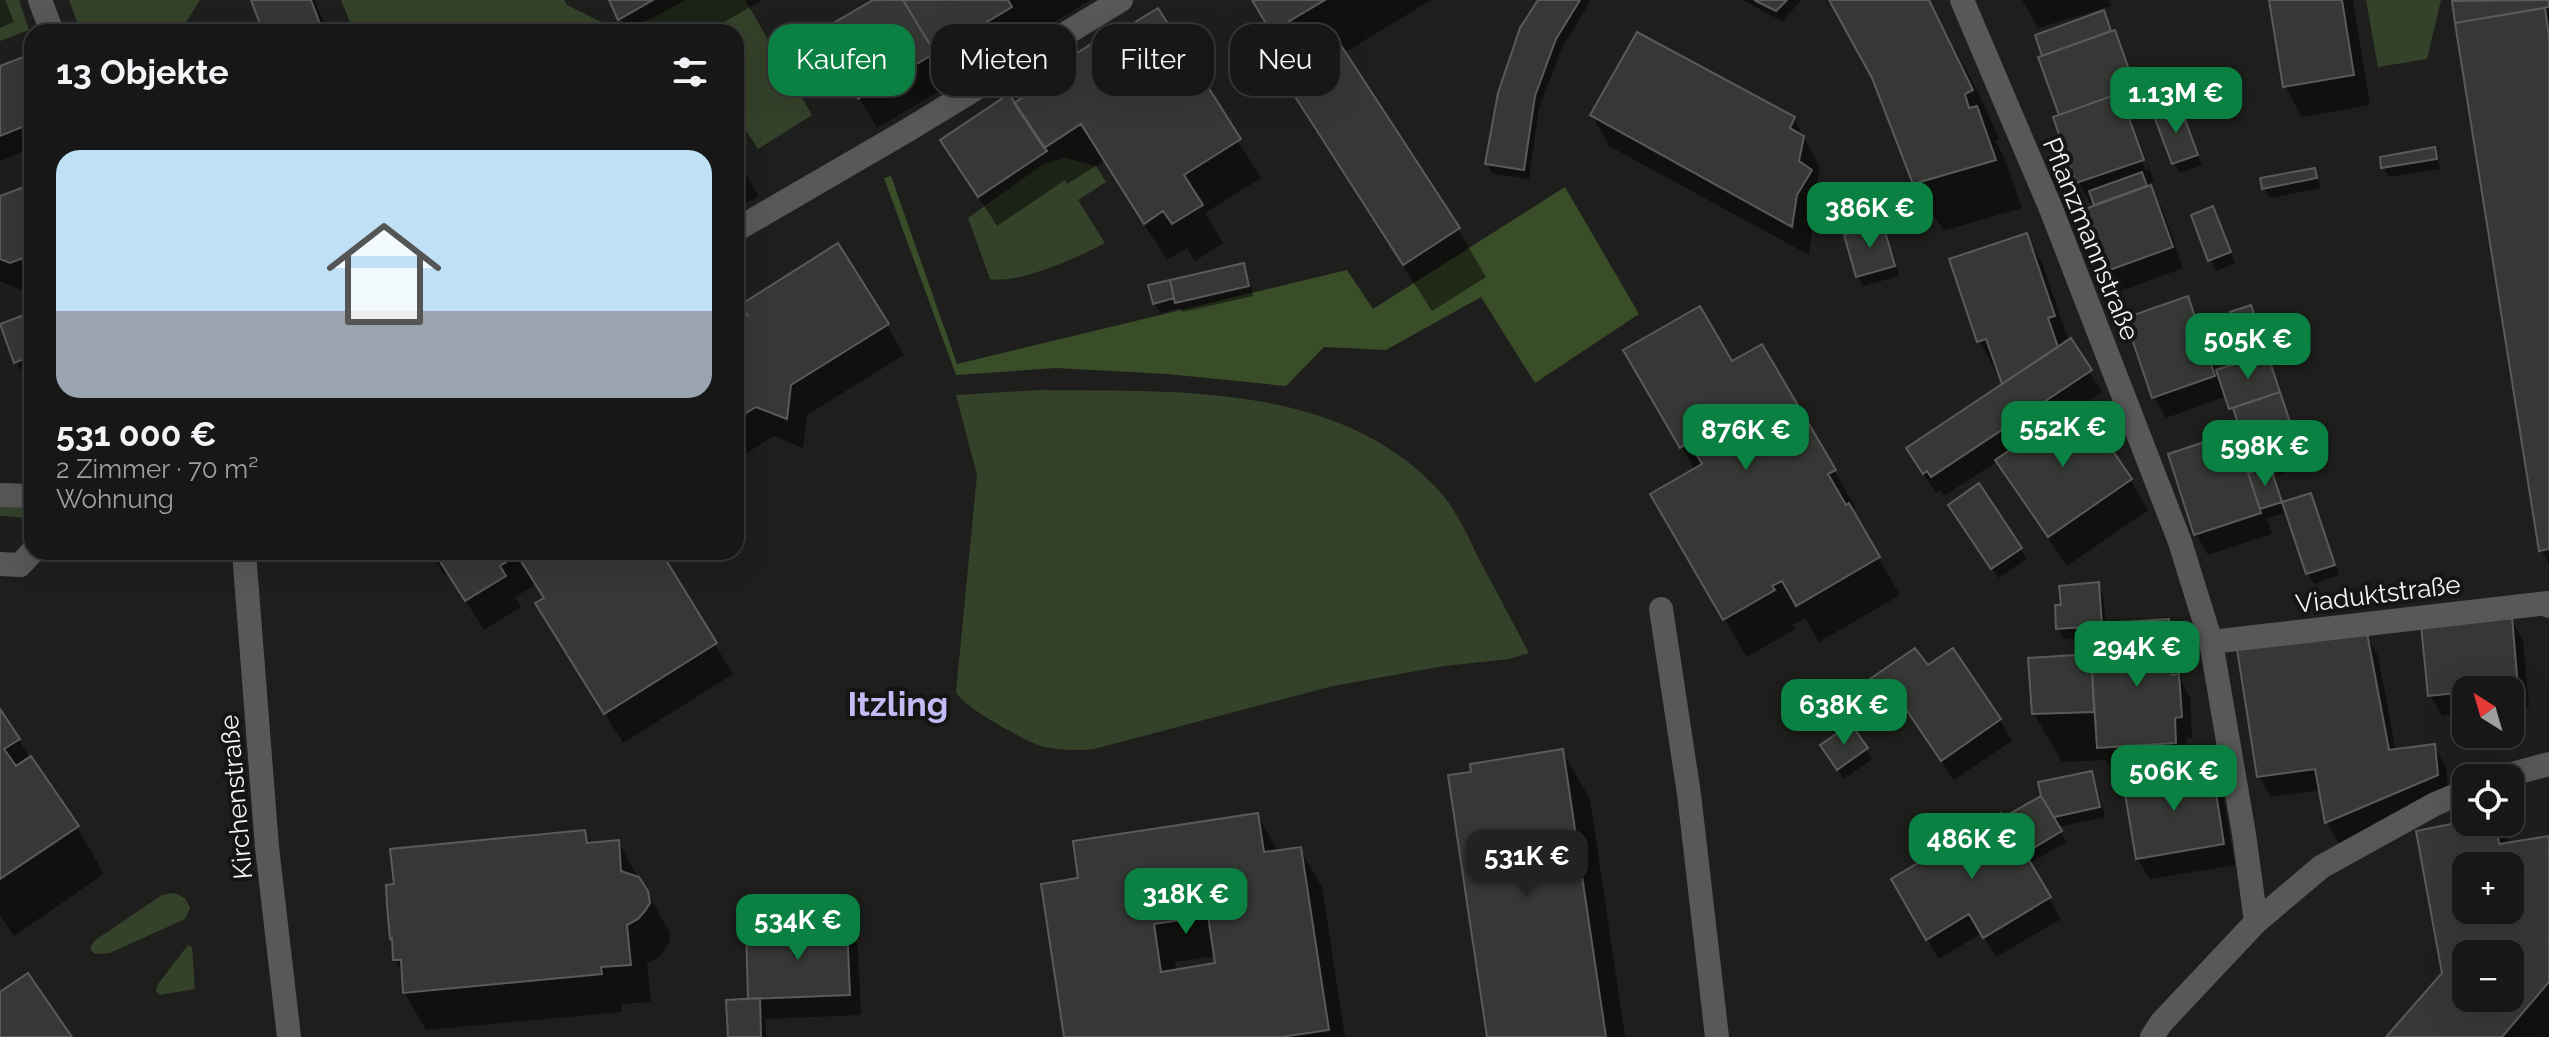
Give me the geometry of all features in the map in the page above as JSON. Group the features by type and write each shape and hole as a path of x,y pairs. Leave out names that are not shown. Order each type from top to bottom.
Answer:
{"street":[{"path":"40,0 49,24"},
{"path":"744,225 1121,0"},
{"name":"Pflanzmannstraße","path":"1962,0 2062,237 2180,542 2211,642 2256,922"},
{"path":"0,495 24,496"},
{"path":"0,564 20,565 25,560"},
{"name":"Kirchenstraße","path":"245,560 267,847 289,1037"},
{"name":"Viaduktstraße","path":"2211,642 2397,618 2548,603 2549,606"},
{"path":"1661,609 1689,794 1717,1037"},
{"path":"2524,771 2549,764"},
{"path":"2152,1037 2161,1023 2256,922 2321,867 2452,797"}],"green space":[{"path":"0,0 19,0 27,24 24,24 24,32 0,41"},
{"path":"69,0 200,0 185,24 78,24"},
{"path":"341,0 564,0 567,5 605,24 351,24"},
{"path":"686,0 745,0 768,39 768,96 801,96 812,115 758,149 744,127 744,24 640,24"},
{"path":"2366,0 2441,0 2427,59 2378,67"},
{"path":"1065,158 1096,166 1106,182 1078,200 1105,243 1033,273 990,279 968,218 1042,165"},
{"path":"891,176 957,364 1347,270 1373,309 1565,187 1639,314 1535,383 1481,297 1386,350 1324,347 1286,386 1167,374 1056,368 956,375 884,178"},
{"path":"1039,390 1146,391 1254,400 1307,412 1356,430 1402,457 1453,508 1529,653 1509,659 1444,666 1333,686 1094,749 1044,747 1010,732 970,706 956,692 977,475 956,395"},
{"path":"0,506 24,508 24,518 0,516"},
{"path":"174,893 185,898 190,908 185,919 110,953 95,954 90,949 94,941 162,895"},
{"path":"188,945 192,947 195,989 160,995 156,991 158,984"}],"building":[{"path":"251,0 311,0 320,24 260,24"},
{"path":"609,0 653,0 618,20"},
{"path":"873,0 903,0 931,46 931,55 915,65 915,24 832,24"},
{"path":"903,0 1008,0 1012,7 984,24 931,24 931,46"},
{"path":"1252,0 1325,0 1284,24 1266,24"},
{"path":"1538,0 1580,0 1556,39 1535,96 1524,170 1485,164 1498,93 1520,28"},
{"path":"1754,0 1787,0 1776,11"},
{"path":"1829,0 1929,0 1973,90 1965,94 1969,108 1977,106 1996,160 1913,184 1872,78"},
{"path":"2269,0 2342,0 2354,75 2283,87"},
{"path":"2549,0 2549,7 2455,23 2452,1"},
{"path":"1158,8 1168,24 1132,24"},
{"path":"2545,8 2549,36 2549,549 2539,551 2455,23"},
{"path":"2104,10 2111,31 2042,56 2035,35"},
{"path":"2115,30 2139,98 2123,103 2120,93 2059,115 2038,57"},
{"path":"1637,32 1795,117 1790,128 1804,136 1799,161 1812,170 1797,195 1792,227 1590,115"},
{"path":"1092,44 1092,96 1214,96 1241,139 1184,175 1203,205 1172,224 1163,211 1144,224 1081,124 1044,148 1014,103 1025,96 1076,96 1076,54"},
{"path":"1340,44 1460,228 1403,265 1295,96 1340,96"},
{"path":"24,57 24,126 0,136 0,66"},
{"path":"2120,93 2144,160 2076,183 2053,117"},
{"path":"1010,96 1047,151 978,197 940,140"},
{"path":"2180,106 2198,155 2172,164 2154,116"},
{"path":"2435,147 2437,159 2381,168 2380,157"},
{"path":"2315,168 2317,178 2262,189 2260,178"},
{"path":"2142,172 2147,186 2094,205 2089,191"},
{"path":"2151,185 2173,247 2107,271 2085,209"},
{"path":"24,187 24,258 10,263 0,259 0,196"},
{"path":"2213,206 2231,252 2208,261 2191,215"},
{"path":"1883,224 1895,266 1856,277 1844,235"},
{"path":"2027,233 2055,316 2048,318 2058,347 2002,384 1986,339 1977,342 1949,259"},
{"path":"838,243 889,324 791,385 787,419 756,407 744,414 744,314 747,315 744,302"},
{"path":"1244,263 1249,286 1175,303 1170,280"},
{"path":"1170,280 1174,298 1153,304 1148,285"},
{"path":"2188,296 2215,376 2152,398 2125,318"},
{"path":"2251,305 2267,353 2245,360 2230,312"},
{"path":"1700,306 1732,361 1762,344 1836,470 1828,474 1880,557 1796,606 1782,581 1772,586 1775,590 1723,620 1650,494 1702,464 1689,442 1680,448 1623,350"},
{"path":"24,315 24,359 14,363 0,324"},
{"path":"2071,338 2092,370 1931,477 1927,471 1923,474 1906,448"},
{"path":"2267,353 2280,392 2229,409 2216,370"},
{"path":"2280,392 2301,455 2270,466 2263,446 2247,451 2233,408"},
{"path":"2080,403 2132,479 2048,537 1995,460 2026,439 2023,435 2048,418 2051,423"},
{"path":"2235,432 2261,513 2194,535 2168,454"},
{"path":"2270,466 2282,502 2260,509 2248,473"},
{"path":"1979,483 2022,548 1991,569 1948,505"},
{"path":"2311,493 2335,565 2306,574 2282,502"},
{"path":"439,560 509,560 500,566 506,576 465,601"},
{"path":"520,560 666,560 717,643 604,714 535,603 544,598"},
{"path":"2099,582 2102,626 2056,629 2055,605 2061,605 2059,586"},
{"path":"2512,617 2517,676 2452,676 2452,694 2428,696 2421,625"},
{"path":"2169,619 2172,675 2179,674 2182,717 2175,718 2176,743 2097,748 2091,654 2126,652 2124,622"},
{"path":"2367,633 2389,750 2435,744 2438,775 2325,823 2315,769 2257,777 2237,649"},
{"path":"1915,648 1928,665 1953,648 2001,719 1941,761 1897,696 1883,705 1867,681"},
{"path":"2091,654 2094,712 2032,714 2028,658"},
{"path":"0,709 20,739 4,749 16,766 31,756 79,826 0,879"},
{"path":"1851,724 1868,748 1837,770 1820,745"},
{"path":"1563,749 1606,1037 1487,1037 1448,775 1471,772 1470,764"},
{"path":"2212,767 2224,844 2136,859 2123,782"},
{"path":"2092,771 2100,807 2054,817 2041,796 2038,782"},
{"path":"2041,796 2062,831 2025,853 2004,817"},
{"path":"1258,813 1264,852 1301,847 1329,1030 1281,1037 1064,1037 1041,884 1078,878 1073,841","holes":["1208,916 1215,963 1161,972 1154,924"]},
{"path":"2001,813 2051,897 1983,938 1969,914 1926,940 1891,879 1941,849 1936,841 1956,829 1961,837"},
{"path":"2452,824 2452,836 2498,836 2499,844 2549,836 2549,982 2524,1011 2524,940 2452,940 2452,1012 2523,1012 2502,1037 2386,1037 2442,973 2416,831"},
{"path":"585,830 587,843 619,840 621,871 639,877 648,891 650,903 638,919 627,925 631,965 601,967 602,974 403,993 401,960 393,960 387,906 386,885 394,884 390,849"},
{"path":"847,924 850,995 748,999 746,929"},
{"path":"28,973 72,1037 0,1037 0,992"},
{"path":"760,998 761,1037 728,1037 726,1000"}],"district":[{"name":"Itzling","path":"898,704"}]}
